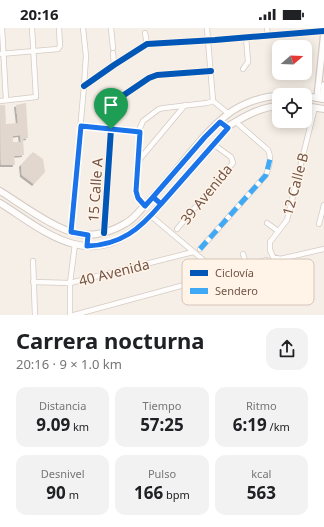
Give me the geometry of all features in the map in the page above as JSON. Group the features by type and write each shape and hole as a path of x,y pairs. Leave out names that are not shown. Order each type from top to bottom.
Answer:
{"main road":[{"path":"0,191 62,229 88,235 104,233 128,223 145,206 191,153 229,114 240,107 272,96"},
{"path":"321,99 318,103 324,108"},
{"path":"0,203 61,240 87,246 98,246 111,243 134,231 151,216 228,128 236,122 260,110 272,107"},
{"path":"312,107 324,108"},
{"path":"220,122 228,128"},
{"path":"191,153 200,160"},
{"path":"153,197 161,204"},
{"path":"44,231 49,221"},
{"path":"87,246 88,235"}],"street":[{"path":"2,28 2,54 6,100"},
{"path":"0,101 36,97 32,28"},
{"path":"2,54 59,48 59,28"},
{"path":"71,232 86,56 83,28"},
{"path":"111,28 114,65"},
{"path":"207,28 213,101 229,114"},
{"path":"267,28 268,35"},
{"path":"84,86 146,44 324,32 321,99"},
{"path":"146,33 146,44"},
{"path":"243,69 248,62 246,37"},
{"name":"15 Calle A","path":"104,233 114,103 149,78 157,75 211,70"},
{"path":"321,99 324,85"},
{"path":"145,206 138,198 136,191 140,130 143,122 159,109 213,101"},
{"path":"138,160 185,105"},
{"name":"12 Calle B","path":"315,108 287,220 272,239 270,246 273,257 280,259 324,249"},
{"path":"200,248 266,175 270,159 268,150 236,122"},
{"path":"81,126 140,130"},
{"name":"39 Avenida","path":"177,229 233,163 231,157 213,144"},
{"path":"319,224 323,215 324,205"},
{"path":"151,216 201,259"},
{"path":"267,223 278,232"},
{"path":"70,315 70,283 74,244"},
{"name":"40 Avenida","path":"33,282 70,283 193,252"},
{"path":"243,254 245,259"},
{"path":"33,261 35,315"},
{"path":"74,315 182,286"}],"building":[{"path":"26,103 28,138 23,139 24,155 14,156 15,165 1,165 0,105 5,105 6,124 18,123 16,105","holes":["20,135 21,142 13,142 13,136"]},
{"path":"33,152 43,159 45,172 34,184 22,175 21,165"}],"marked path":[{"path":"200,249 266,175 270,159"}],"cycle path":[{"path":"84,86 147,44 324,31"},
{"path":"104,233 114,103 149,78 157,75 211,71"}],"route":[{"path":"111,129 81,126 71,232 88,235 87,246 98,246 111,243 134,231 144,223 161,204 153,197 205,137 220,122 228,128 161,204 153,197 145,206 138,198 136,191 140,132 111,129"}]}
